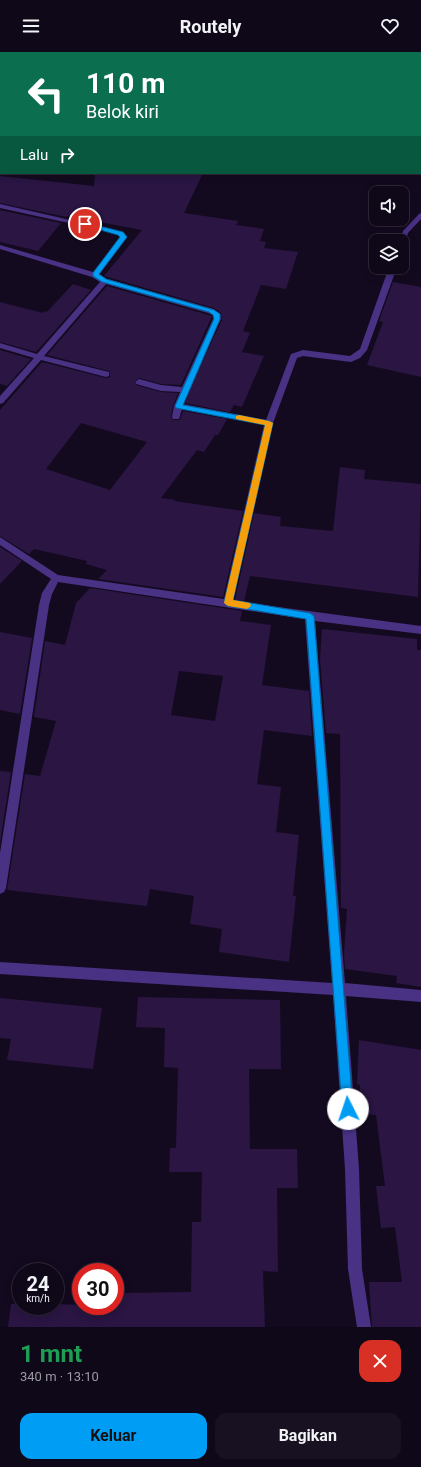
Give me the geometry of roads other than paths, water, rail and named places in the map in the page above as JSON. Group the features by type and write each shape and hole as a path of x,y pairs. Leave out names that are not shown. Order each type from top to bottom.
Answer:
{"street":[{"path":"0,206 121,233 124,237 121,242 95,275"},
{"path":"405,234 421,215"},
{"path":"0,247 95,275 104,281 211,311 216,314 217,319 178,406 176,417"},
{"path":"228,603 269,423 294,356 303,353 351,359 357,356 363,350 390,274"},
{"path":"0,401 97,291 104,281"},
{"path":"0,345 39,357 106,374"},
{"path":"139,382 161,388 185,390"},
{"path":"178,406 269,423"},
{"path":"0,540 56,578 310,616 421,630"},
{"path":"0,888 44,605 47,593 56,578"},
{"path":"310,616 352,1169 355,1269 364,1327"},
{"path":"0,968 339,989 421,996"}]}
